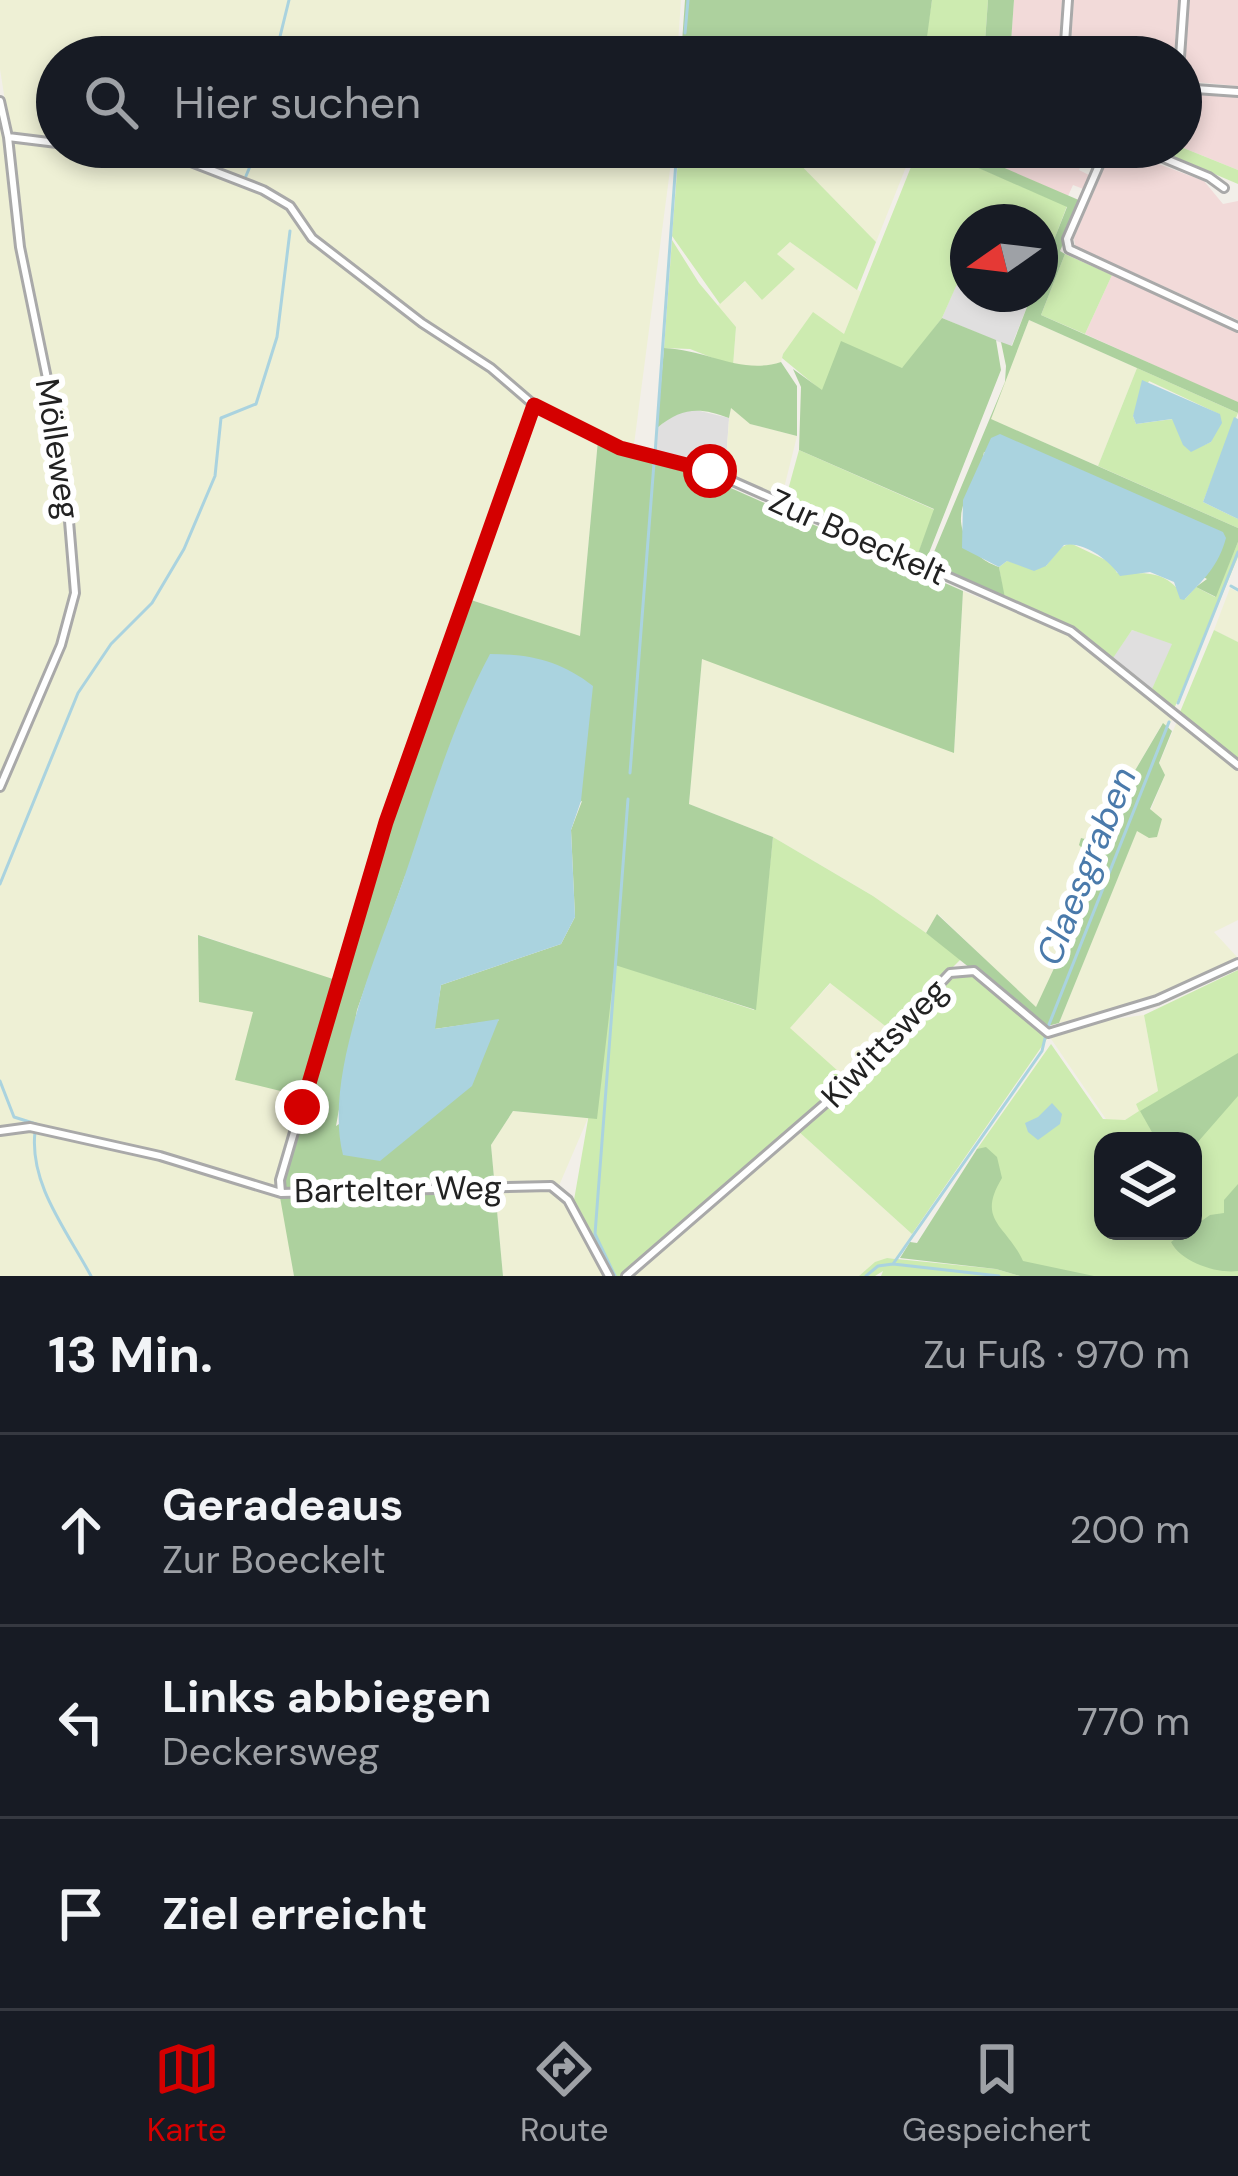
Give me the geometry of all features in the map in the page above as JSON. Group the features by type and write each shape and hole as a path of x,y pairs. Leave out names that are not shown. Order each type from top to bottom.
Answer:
{"street":[{"path":"1065,36 1067,0"},
{"path":"1181,36 1184,0"},
{"path":"1202,89 1238,92"},
{"name":"Mölleweg","path":"0,101 20,247 64,461 75,593 64,636 0,787"},
{"path":"8,137 36,140"},
{"name":"Zur Boeckelt","path":"206,168 290,206 312,238 434,332 491,368 534,405 620,448 710,471 1071,631 1238,765"},
{"path":"1098,168 1067,239 1069,249 1238,327"},
{"path":"1189,168 1224,188"},
{"path":"281,1193 280,1180 386,822 534,405"},
{"name":"Kiwittsweg","path":"626,1276 835,1095 950,973 974,971 1048,1033 1157,1000 1238,963"},
{"name":"Bartelter Weg","path":"0,1131 30,1127 160,1156 281,1193 558,1188 609,1276"}],"shaded area":[{"path":"1014,0 1062,0 1059,36 1011,36"},
{"path":"1074,0 1178,0 1175,36 1071,36"},
{"path":"1189,0 1238,0 1238,86 1202,83 1202,36 1187,36"},
{"path":"1202,92 1238,95 1238,170 1202,155"},
{"path":"1004,168 1080,168 1091,176 1086,190 1073,185 1068,196"},
{"path":"1104,168 1169,168 1204,181 1223,204 1238,201 1238,320 1075,246 1074,238"},
{"path":"1112,275 1238,332 1238,403 1085,334"},
{"path":"950,299 950,312 1025,312 1011,347 942,318"},
{"path":"692,409 729,418 725,474 655,454 657,428"},
{"path":"1132,630 1173,643 1152,690 1113,657"}],"green space":[{"path":"0,0 681,0 678,36 36,36 36,136 10,133 0,69"},
{"path":"685,0 932,0 927,36 682,36"},
{"path":"932,0 988,0 985,36 926,36"},
{"path":"988,0 1014,0 1011,36 985,36"},
{"path":"0,116 4,140 36,144 36,168 199,168 223,176 287,208 310,241 348,267 281,195 215,168 670,168 633,452 598,440 580,637 466,598 339,982 200,935 253,1012 301,1095 280,1180 294,1276 0,1276"},
{"path":"1202,155 1238,170 1238,184 1200,168"},
{"path":"677,168 804,168 876,242 857,290 790,242 777,254 795,269 762,300 745,281 720,304 672,236"},
{"path":"804,168 906,168 876,242"},
{"path":"911,168 979,168 1067,206 1058,230 1058,204 950,204 950,300 905,367 822,391 782,358 813,312 844,334"},
{"path":"979,168 1005,168 1081,201 1060,251 1065,254 1058,272 1058,230 1067,207"},
{"path":"672,240 699,283 736,327 733,366 690,349 664,348"},
{"path":"790,242 861,292 844,334 783,354 781,362 771,367 733,366 736,327 717,306 746,281 758,296 794,269 777,254"},
{"path":"1065,254 1112,275 1085,334 1041,315 1058,312 1058,272"},
{"path":"1025,312 1042,312 1238,402 1238,413 1029,320 991,419 1238,528 1238,542 1216,597 1196,587 1207,579 984,452 961,519 976,552 999,567 1005,598 929,564 1005,382 1001,342 1012,346"},
{"path":"942,318 996,340 1001,370 925,563 916,559 934,509 799,450 801,387 793,369 822,390 841,341 902,368"},
{"path":"1029,320 1137,368 1098,466 990,419"},
{"path":"664,348 752,366 781,362 797,386 797,436 750,424 731,408 729,418 692,411 657,428"},
{"path":"1137,368 1238,413 1203,502 1238,519 1238,528 1098,466","holes":["1149,381 1219,414 1211,442 1204,445 1173,419 1136,424 1133,416"]},
{"path":"730,407 751,424 797,436 781,500 725,474"},
{"path":"598,440 651,463 706,477 963,591 954,753 702,659 689,804 773,837 756,1010 615,965 597,1119 513,1111 491,1145 503,1276 294,1276 278,1186 301,1096 235,1080 253,1012 199,1002 198,935 339,981 465,598 580,636","holes":["582,801 571,830 575,917 561,944 441,985 434,1029 499,1020 336,1126 357,1010 405,876"]},
{"path":"799,450 935,510 916,559 785,501"},
{"path":"1238,542 1238,557 1174,709 1080,631 1004,597 999,567 1007,561 1046,566 1070,543 1112,563 1117,573 1164,578 1185,599 1196,587 1215,597","holes":["1132,630 1172,644 1152,689 1113,658"]},
{"path":"1230,588 1238,592 1238,642 1214,630"},
{"path":"963,591 1071,635 1174,716 1168,728 1162,724 1130,779 1113,832 1102,844 1082,838 1089,856 1101,866 1036,1008 938,914 926,933 773,837 689,804 702,658 954,752"},
{"path":"1214,630 1238,642 1238,760 1180,712"},
{"path":"1178,719 1238,768 1238,920 1214,932 1238,958 1177,989 1059,1023 1137,830 1142,831 1165,775 1159,764"},
{"path":"1163,723 1172,731 1159,763 1165,775 1150,809 1162,819 1157,837 1137,831 1059,1023 1044,1027 926,933 937,914 1036,1007 1101,867 1079,845 1081,838 1101,843 1113,832 1130,779"},
{"path":"773,837 873,896 962,958 929,991 944,980 978,975 1049,1036 912,1234 798,1131 624,1276 610,1276 574,1200 615,964 754,1010","holes":["830,983 893,1032 848,1080 790,1028"]},
{"path":"1238,970 1238,1276 1043,1276 944,1247 977,1149 1051,1044 1103,1119 1125,1120 1139,1111 1136,1104 1158,1091 1144,1015"},
{"path":"832,982 892,1031 848,1081 789,1028"},
{"path":"1144,1015 1158,1091 1136,1104 1140,1111 1125,1120 1108,1122 1049,1036 1064,1026"},
{"path":"1238,1053 1238,1096 1202,1137 1202,1132 1152,1132 1140,1111"},
{"path":"513,1111 588,1118 558,1188 548,1188 572,1201 608,1276 503,1276 491,1145"},
{"path":"798,1131 912,1234 896,1258 887,1258 859,1276 631,1276"},
{"path":"986,1147 997,1157 1002,1178 993,1213 1023,1261 1094,1276 1020,1276 900,1258 910,1242 917,1243 977,1149"},
{"path":"1238,1184 1238,1271 1191,1261 1171,1242 1202,1240 1202,1221 1224,1213 1224,1200"},
{"path":"887,1258 996,1269 1020,1276 881,1276 883,1271 859,1276"}],"water":[{"path":"1142,380 1220,414 1222,423 1211,442 1191,452 1172,419 1136,424 1133,416"},
{"path":"1234,417 1238,419 1238,519 1203,502"},
{"path":"1000,434 1223,532 1226,538 1214,565 1184,600 1174,582 1150,572 1120,576 1103,558 1080,546 1064,545 1046,566 1034,571 1007,561 999,567 962,548 963,500 991,438"},
{"path":"490,654 545,661 593,686 581,801 571,830 575,917 561,944 441,985 435,1029 499,1019 472,1086 380,1161 343,1155 340,1089 356,1016 442,764"},
{"path":"1052,1103 1062,1114 1060,1124 1038,1140 1025,1123"}],"waterway":[{"path":"280,36 289,0"},
{"path":"685,33 688,0"},
{"path":"246,176 249,168"},
{"path":"655,454 675,168"},
{"path":"0,884 78,693 111,644 152,603 184,549 215,476 221,418 256,404 277,337 290,231"},
{"path":"630,773 654,463"},
{"name":"Claesgraben","path":"1178,703 1238,552"},
{"path":"1231,586 1238,590"},
{"name":"Claesgraben","path":"1048,1027 1169,722"},
{"path":"615,1276 595,1234 628,799"},
{"name":"Claesgraben","path":"893,1264 1042,1051 1045,1038"},
{"path":"0,1081 14,1117 36,1124"},
{"path":"35,1132 44,1189 91,1276"},
{"path":"866,1276 878,1266 893,1264 999,1276"}],"route":[{"path":"302,1107 416,729 534,405 620,448 710,471"}]}
